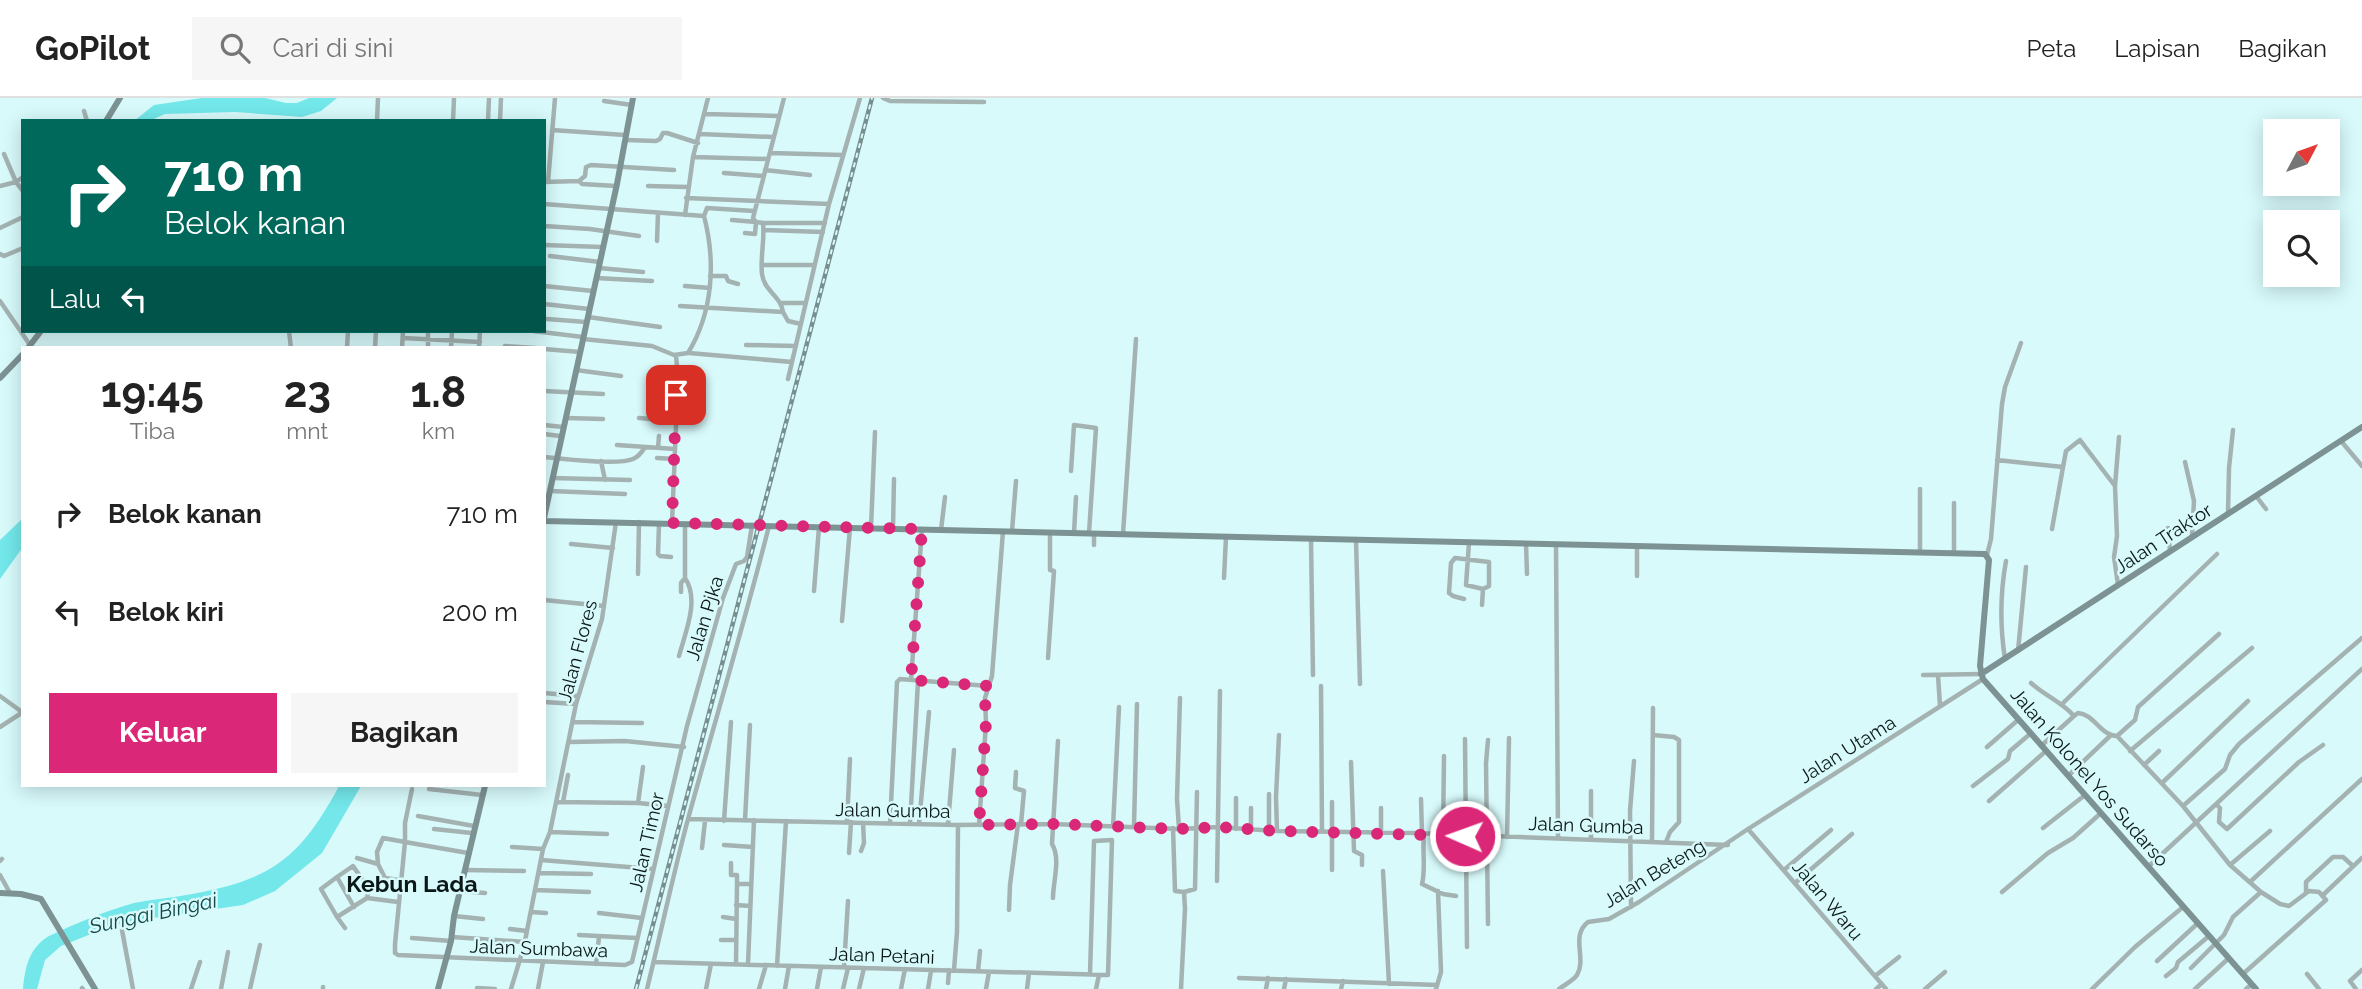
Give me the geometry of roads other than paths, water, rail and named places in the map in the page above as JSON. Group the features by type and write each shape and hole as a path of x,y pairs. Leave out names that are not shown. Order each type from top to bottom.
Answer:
{"street":[{"path":"107,119 120,98"},
{"path":"377,119 379,98"},
{"path":"453,119 454,98"},
{"path":"488,119 489,98"},
{"path":"500,119 501,98"},
{"path":"555,98 546,182 579,181 582,184 616,186"},
{"path":"685,215 693,158 708,98"},
{"path":"745,233 755,234 754,211 784,98"},
{"path":"788,379 829,204 860,98"},
{"path":"883,98 984,102"},
{"path":"604,101 632,101 611,210 547,495 625,494"},
{"path":"84,111 86,119"},
{"path":"705,114 778,116"},
{"path":"552,130 656,141 663,133 667,133 698,143"},
{"path":"700,135 773,137"},
{"path":"770,153 843,155"},
{"path":"5,154 21,188"},
{"path":"693,158 767,159"},
{"path":"579,181 585,176 588,165 674,170"},
{"path":"765,170 810,175"},
{"path":"724,173 763,176"},
{"path":"0,186 21,178"},
{"path":"648,186 688,187"},
{"path":"686,198 829,204"},
{"path":"546,204 704,216"},
{"path":"689,353 702,328 710,298 709,250 704,216 707,208 754,211"},
{"path":"657,241 658,213"},
{"path":"0,228 21,218"},
{"path":"732,220 825,223"},
{"path":"762,223 762,275 765,285 782,303 783,313 788,321 801,324"},
{"path":"546,226 639,236"},
{"path":"764,230 823,232"},
{"path":"546,245 602,247"},
{"path":"0,254 4,256 21,249"},
{"path":"550,256 643,272"},
{"path":"762,265 814,265"},
{"path":"710,276 726,276 728,281 738,284"},
{"path":"596,278 652,281"},
{"path":"546,286 593,291"},
{"path":"685,286 710,288"},
{"path":"0,301 28,346"},
{"path":"782,303 804,303"},
{"path":"546,305 587,316 660,327"},
{"path":"680,306 783,313"},
{"path":"547,319 587,316"},
{"path":"402,346 403,333"},
{"path":"428,333 428,346"},
{"path":"451,346 452,333"},
{"path":"479,346 480,333"},
{"path":"546,333 652,346 676,355 689,353 792,362"},
{"path":"403,338 480,342"},
{"path":"1123,534 1136,339"},
{"path":"1923,675 1982,677 1989,560 1987,555 1991,539 2005,387 2021,343"},
{"path":"746,345 796,346"},
{"path":"546,349 580,352"},
{"path":"672,523 678,378 676,355"},
{"path":"0,378 21,356"},
{"path":"576,370 621,376"},
{"path":"665,377 678,378"},
{"path":"546,391 603,394"},
{"path":"565,418 603,419"},
{"path":"639,418 676,421"},
{"path":"546,425 563,427"},
{"path":"1071,471 1074,425 1096,428 1092,533 1094,545"},
{"name":"Jalan Traktor","path":"1982,677 2362,427"},
{"path":"2228,514 2228,468 2233,430"},
{"path":"871,528 875,432"},
{"path":"546,434 561,436"},
{"path":"658,448 659,436"},
{"path":"2118,586 2114,556 2117,536 2115,485 2119,437"},
{"path":"2052,529 2067,450 2080,440 2115,485"},
{"path":"2341,441 2362,466"},
{"path":"617,445 675,449"},
{"path":"546,457 601,461 632,459 645,447"},
{"path":"657,458 675,459"},
{"path":"1997,460 2063,467"},
{"path":"601,461 605,480"},
{"path":"2185,462 2194,501 2192,537"},
{"path":"552,478 630,480"},
{"path":"893,528 894,479"},
{"path":"1012,531 1016,481"},
{"path":"1920,489 1920,552"},
{"path":"2256,496 2266,509"},
{"path":"941,530 944,497"},
{"path":"1074,533 1076,498"},
{"path":"1954,503 1954,553"},
{"path":"546,519 1987,555"},
{"name":"Jalan Flores","path":"511,989 525,942 576,704 604,606 616,522"},
{"path":"638,574 639,522"},
{"path":"659,523 658,554 671,557"},
{"path":"681,592 681,583 685,578 685,523"},
{"name":"Jalan Pjka","path":"687,726 723,598 736,564 747,557 752,525"},
{"path":"647,989 688,819 746,620 769,525"},
{"path":"814,591 819,526"},
{"path":"842,621 850,527"},
{"path":"2168,528 2170,552"},
{"path":"911,680 922,529"},
{"path":"979,825 986,723 985,698 992,676 1003,531"},
{"path":"1048,659 1054,571 1050,570 1050,533"},
{"path":"1224,578 1226,537"},
{"path":"1311,539 1313,675"},
{"path":"1356,540 1360,684"},
{"path":"1464,599 1449,593 1451,563 1455,558 1468,560 1489,562 1489,586 1483,589 1465,585 1468,560 1469,542"},
{"path":"571,544 613,548"},
{"path":"1526,544 1527,574"},
{"path":"1556,544 1558,838"},
{"path":"1636,576 1637,546"},
{"path":"2063,703 2217,554"},
{"path":"2006,561 2001,601 2002,640 2006,660"},
{"path":"2018,652 2026,567"},
{"path":"679,656 692,606 690,584 685,578"},
{"path":"1482,604 1483,589"},
{"path":"546,600 604,606"},
{"path":"2068,776 2135,720 2138,707 2219,634"},
{"path":"2183,806 2225,769 2230,755 2239,744 2362,638"},
{"path":"2130,751 2252,648"},
{"path":"2148,867 2362,669"},
{"path":"1938,675 1940,706"},
{"name":"Jalan Utama","path":"1728,845 1748,829 1872,752 1982,677"},
{"name":"Jalan Kolonel Yos Sudarso","path":"1982,677 2243,974 2251,987"},
{"path":"890,824 898,680 988,686"},
{"path":"910,824 918,681"},
{"path":"2031,683 2051,699 2063,703 2074,716"},
{"path":"1321,686 1322,831"},
{"path":"1217,881 1220,691"},
{"path":"546,693 578,696"},
{"path":"0,696 21,711"},
{"path":"1180,698 1175,891 1195,889 1197,792"},
{"path":"2162,783 2248,701"},
{"path":"546,702 576,704"},
{"path":"1134,826 1137,704"},
{"path":"1113,827 1119,707"},
{"path":"1652,841 1653,708"},
{"path":"919,824 929,712"},
{"path":"0,727 21,713"},
{"path":"1989,802 2074,716 2078,713 2086,714 2130,751 2162,783 2230,865 2261,892 2280,904 2289,906 2305,893 2315,891 2323,895 2326,901 2243,974"},
{"path":"1987,747 2018,720"},
{"path":"573,722 642,723"},
{"path":"724,821 731,722"},
{"path":"745,820 750,725"},
{"name":"Jalan Timor","path":"630,964 687,726"},
{"path":"1973,786 2008,758 2010,751 2030,734"},
{"path":"1277,831 1279,735"},
{"path":"1653,735 1679,740 1679,822 1666,842"},
{"path":"1507,837 1509,738"},
{"path":"1465,739 1467,947"},
{"path":"1488,740 1488,924"},
{"path":"569,742 625,741 684,747"},
{"path":"1053,898 1056,850 1052,844 1058,741"},
{"path":"2216,804 2220,808 2219,822 2227,828 2300,762 2323,745"},
{"path":"948,824 954,750"},
{"path":"2144,765 2159,751"},
{"path":"1443,835 1444,756"},
{"path":"849,853 847,787 850,759"},
{"path":"1631,907 1630,841 1634,761"},
{"path":"1351,762 1354,851 1362,855 1362,865"},
{"path":"638,803 643,767"},
{"path":"1009,910 1024,791 1015,788 1016,772"},
{"path":"563,802 568,775"},
{"path":"2250,882 2362,779"},
{"path":"438,989 485,787"},
{"path":"337,917 367,898 398,902 405,823 412,789"},
{"path":"429,789 482,795"},
{"path":"1591,791 1591,839"},
{"path":"1269,794 1269,831"},
{"path":"2043,828 2085,795"},
{"path":"1236,798 1236,829"},
{"path":"1421,799 1422,884 1456,896"},
{"path":"556,802 668,806"},
{"path":"1332,802 1332,870"},
{"path":"1251,808 1251,830"},
{"path":"1381,808 1381,833"},
{"path":"2002,892 2101,813"},
{"path":"418,816 473,829"},
{"name":"Jalan Gumba","path":"688,819 1219,827 1269,831 1728,845"},
{"path":"748,964 754,820"},
{"path":"702,848 705,821"},
{"path":"777,966 786,821"},
{"path":"861,851 864,843 863,823"},
{"path":"948,983 957,932 958,825"},
{"path":"434,829 473,829"},
{"name":"Jalan Waru","path":"1748,829 1884,986"},
{"path":"1784,870 1831,830"},
{"path":"2230,865 2270,831"},
{"path":"550,832 607,834"},
{"path":"1796,883 1852,834"},
{"path":"400,880 385,878 378,864 377,852 383,838 468,853"},
{"name":"Jalan Petani","path":"653,962 1108,975 1113,841 1104,839 1094,841 1090,974"},
{"path":"724,845 752,847"},
{"name":"Jalan Beteng","path":"1559,989 1576,975 1579,969 1578,942 1583,926 1588,922 1609,919 1631,907 1728,845"},
{"path":"512,847 543,849"},
{"path":"2305,893 2308,879 2333,857 2343,857 2353,866"},
{"path":"357,858 378,864"},
{"path":"2323,895 2362,859"},
{"path":"541,860 653,869"},
{"path":"731,863 731,875"},
{"path":"345,928 321,889 354,866 369,889 367,898"},
{"path":"465,870 524,871"},
{"path":"1383,871 1389,984"},
{"path":"539,873 591,874"},
{"path":"724,874 737,875 736,964"},
{"path":"337,877 354,907"},
{"path":"1,879 10,893"},
{"path":"737,884 751,884"},
{"path":"535,890 589,892"},
{"path":"460,891 485,893"},
{"path":"1239,978 1310,979 1379,986 1389,984 1436,987 1441,972 1438,891"},
{"path":"1181,989 1184,892"},
{"path":"2191,968 2224,935 2233,917 2261,892"},
{"path":"0,893 41,899 95,989"},
{"path":"843,989 848,901"},
{"name":"Jalan Sumbawa","path":"398,902 395,953 447,958 630,964"},
{"path":"736,905 750,906"},
{"path":"2092,989 2183,906"},
{"path":"531,912 546,913"},
{"path":"599,913 642,918"},
{"path":"454,916 483,919"},
{"path":"723,917 736,919"},
{"path":"2157,961 2198,923"},
{"path":"736,927 749,928"},
{"path":"510,929 527,930"},
{"path":"122,930 133,989"},
{"path":"579,935 637,938"},
{"path":"2166,976 2209,936"},
{"path":"596,964 599,937"},
{"path":"412,939 525,942"},
{"path":"721,940 736,940"},
{"path":"250,989 260,945"},
{"path":"978,971 980,951"},
{"path":"220,989 228,952"},
{"path":"1875,976 1899,957"},
{"path":"2194,989 2229,958"},
{"path":"191,989 200,962"},
{"path":"538,989 543,962"},
{"path":"706,989 711,964"},
{"path":"760,989 766,965"},
{"path":"785,989 789,966"},
{"path":"817,989 821,967"},
{"path":"859,989 864,968"},
{"path":"901,989 905,968"},
{"path":"2356,989 2350,981 2362,970"},
{"path":"928,989 931,971"},
{"path":"986,989 989,972"},
{"path":"1027,989 1029,972"},
{"path":"1925,989 1945,972"},
{"path":"2307,974 2319,989"},
{"path":"1096,989 1099,975"},
{"path":"1266,989 1268,978"},
{"path":"1284,989 1286,979"},
{"path":"1308,989 1310,979"},
{"path":"1341,989 1343,981"},
{"path":"1876,989 1884,986"},
{"path":"477,988 495,989"}],"water":[{"path":"202,98 265,98 297,103 309,98 337,98 321,111 302,117 235,112 165,114 154,119 136,119 154,105"},
{"path":"21,520 21,550 0,579 0,540"},
{"name":"Sungai Bingai","path":"338,787 360,787 322,853 275,891 243,905 132,921 106,928 61,946 45,960 37,989 23,989 29,959 37,946 49,936 134,903 220,888 264,872 297,848"}],"railway":[{"path":"636,989 872,98"}],"district":[{"name":"Kebun Lada","path":"412,883"}]}
